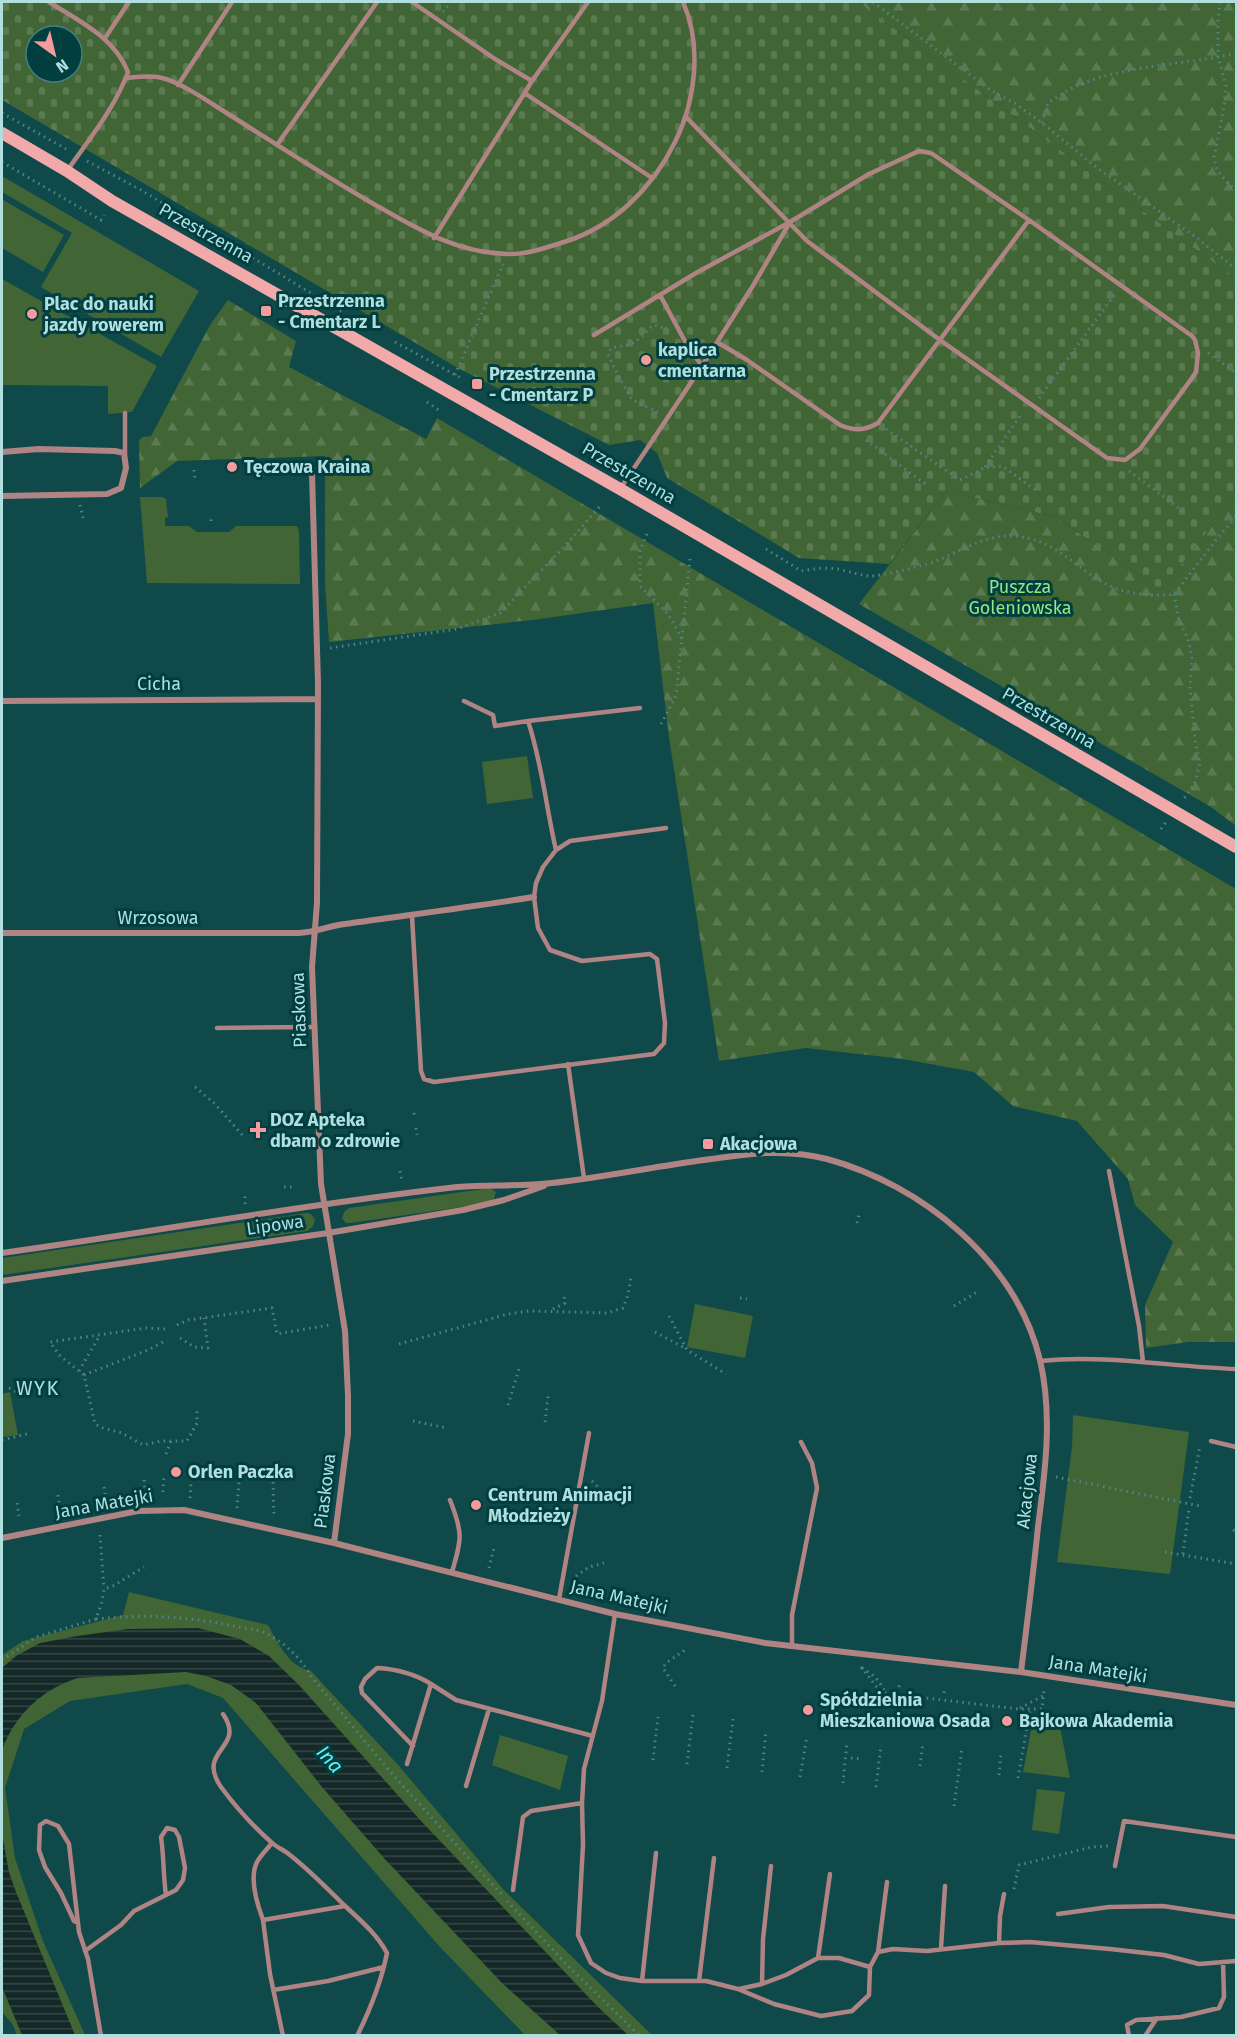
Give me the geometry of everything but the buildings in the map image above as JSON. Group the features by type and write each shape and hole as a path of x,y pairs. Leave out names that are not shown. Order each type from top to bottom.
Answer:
{"street":[{"name":"Przestrzenna","path":"2,133 67,171 112,201 620,489 1236,847"},
{"path":"2,452 80,449 120,451 125,457 123,484 116,492 108,495 2,495"},
{"name":"Piaskowa","path":"312,473 317,699 317,903 312,967 323,1205 345,1331 348,1396 348,1434 334,1543"},
{"name":"Cicha","path":"2,701 317,699"},
{"name":"Wrzosowa","path":"2,933 315,932 341,925 534,897"},
{"name":"Akacjowa","path":"584,1178 740,1155 781,1152 827,1159 873,1175 909,1194 951,1222 977,1248 999,1276 1032,1334 1040,1360 1048,1427 1046,1465 1021,1672"},
{"name":"Lipowa","path":"2,1253 460,1187 549,1184 584,1178"},
{"name":"Lipowa","path":"2,1281 328,1233 463,1210 504,1200 549,1184"},
{"name":"Jana Matejki","path":"2,1538 138,1511 176,1509 334,1543 615,1614 765,1643 1021,1672 1236,1705"}],"lane":[{"path":"49,2 105,38 122,58 128,72 108,111 67,171"},
{"path":"105,38 129,2"},
{"path":"178,85 232,2"},
{"path":"277,145 377,2"},
{"path":"412,2 495,59 532,81"},
{"path":"434,238 532,81 588,2"},
{"path":"126,78 140,76 163,78 195,93 348,189 434,238 481,252 507,254 540,249 597,229 617,216 636,199 652,178 674,146 686,117 694,77 692,30 683,2"},
{"path":"526,94 652,178"},
{"path":"594,334 763,235 790,222 869,174 919,152 931,153 1192,336 1198,353 1196,372 1140,449 1125,460 1107,458 940,340 807,241 790,222 686,117"},
{"path":"717,342 747,360 840,425 852,430 861,430 878,423 1029,220"},
{"path":"620,489 702,366 790,222"},
{"path":"660,295 687,345 702,366"},
{"path":"125,413 125,457"},
{"path":"464,700 493,715 495,726 640,708"},
{"path":"528,721 537,746 547,811 556,850"},
{"path":"412,916 421,1071 424,1079 434,1082 654,1054 664,1043 665,1023 657,959 650,954 582,961 550,950 538,928 534,897 536,883 543,867 556,850 570,841 666,828"},
{"path":"217,1028 315,1027"},
{"path":"568,1064 584,1178"},
{"path":"1109,1171 1139,1326 1143,1362"},
{"path":"1040,1360 1124,1359 1236,1369"},
{"path":"559,1599 589,1433"},
{"path":"1211,1441 1236,1447"},
{"path":"792,1646 792,1615 817,1488 812,1463 801,1442"},
{"path":"450,1500 460,1527 460,1544 452,1572"},
{"path":"615,1614 602,1701 584,1769 578,1935 591,1963 606,1973 620,1978 642,1981 699,1981 738,1989 774,2004 821,2016 852,2011 869,1995 870,1967 878,1952 887,1882"},
{"path":"413,1746 362,1693 361,1687 365,1679 377,1668 389,1668 419,1676 456,1700 593,1736"},
{"path":"407,1764 431,1684"},
{"path":"466,1786 489,1709"},
{"path":"223,1714 231,1732 229,1740 217,1754 213,1766 214,1777 272,1843 289,1855 378,1936 387,1953 372,2005 357,2036"},
{"path":"513,1890 523,1817 531,1810 582,1803"},
{"path":"78,1923 74,1921 45,1867 39,1850 40,1825 46,1821 58,1826 69,1844 78,1923 101,2036"},
{"path":"1115,1866 1124,1821 1236,1837"},
{"path":"85,1952 121,1925 134,1911 166,1895 176,1890 183,1880 184,1868 179,1837 175,1830 168,1828 161,1837 166,1895"},
{"path":"272,1843 257,1862 253,1873 282,2036"},
{"path":"642,1981 656,1852"},
{"path":"699,1981 714,1858"},
{"path":"762,1984 763,1939 771,1866"},
{"path":"818,1958 830,1874"},
{"path":"941,1948 945,1886"},
{"path":"999,1943 1004,1894"},
{"path":"263,1920 345,1906"},
{"path":"1058,1914 1109,1907 1163,1906 1236,1917"},
{"path":"878,1952 892,1949 927,1951 1030,1942 1164,1955 1199,1964 1236,1961"},
{"path":"738,1989 762,1984 786,1975 818,1958 839,1958 870,1967"},
{"path":"1129,2036 1127,2025 1136,2020 1181,2017 1219,2008 1224,1997 1223,1962"},
{"path":"273,1990 328,1981 384,1967"},
{"path":"1145,2036 1157,2018"}],"path":[{"path":"873,2 989,89 1016,104 1042,123 1096,167 1193,235 1236,269"},
{"path":"1220,2 1218,57 1226,86 1214,157 1218,170 1236,191"},
{"path":"1042,123 1048,103 1073,88 1151,65 1236,53"},
{"path":"2,112 297,283 350,317"},
{"path":"2,162 101,220 103,216"},
{"path":"120,189 124,182"},
{"path":"455,375 507,254"},
{"path":"1034,406 1122,286"},
{"path":"659,413 631,398 609,359 608,353 615,346 628,345 636,341 654,325 663,327 668,334"},
{"path":"389,338 461,378"},
{"path":"1197,345 1236,373"},
{"path":"984,468 1022,416 1025,400"},
{"path":"427,402 440,411"},
{"path":"878,423 960,480 984,468 1002,466 1037,491"},
{"path":"852,430 926,484"},
{"path":"1116,460 1183,511"},
{"path":"262,469 262,478"},
{"path":"194,470 195,480"},
{"path":"80,503 83,518"},
{"path":"328,649 457,629 500,613 601,505"},
{"path":"211,514 211,521"},
{"path":"766,549 801,571 819,568 836,569 871,576 927,564 988,539 1014,536 1047,544 1100,581 1153,597 1174,594 1236,517"},
{"path":"647,534 640,550 640,586 668,614 682,639"},
{"path":"661,723 676,696 690,560"},
{"path":"1174,594 1179,620 1188,639 1192,658 1190,688 1195,740 1200,764 1194,784 1185,797"},
{"path":"195,1087 215,1104 245,1138"},
{"path":"414,1113 415,1119"},
{"path":"416,1128 417,1135"},
{"path":"400,1171 402,1182"},
{"path":"285,1186 293,1187"},
{"path":"245,1194 245,1207"},
{"path":"858,1223 859,1215"},
{"path":"399,1344 508,1314 551,1310 607,1313 623,1308 631,1277"},
{"path":"954,1306 977,1292"},
{"path":"551,1310 565,1303 564,1298"},
{"path":"740,1298 747,1299"},
{"path":"177,1325 188,1320 272,1308 277,1334 329,1325"},
{"path":"669,1316 685,1347"},
{"path":"180,1338 186,1344 194,1347 208,1348 204,1318"},
{"path":"165,1329 146,1328 50,1342 59,1355 84,1375 95,1424 103,1428 122,1433 143,1445 187,1441 197,1423 197,1408"},
{"path":"655,1332 685,1347 726,1374"},
{"path":"79,1371 100,1335"},
{"path":"84,1375 148,1350 167,1340"},
{"path":"508,1405 519,1369"},
{"path":"9,1388 24,1397"},
{"path":"545,1422 548,1396"},
{"path":"413,1421 447,1428"},
{"path":"2,1440 27,1434"},
{"path":"1190,1498 1201,1440 1211,1441"},
{"path":"166,1454 171,1441"},
{"path":"582,1472 616,1505"},
{"path":"163,1492 164,1476"},
{"path":"1056,1477 1200,1506"},
{"path":"144,1479 145,1493"},
{"path":"237,1508 239,1482"},
{"path":"273,1482 274,1517"},
{"path":"190,1498 191,1483"},
{"path":"104,1487 106,1500"},
{"path":"58,1495 60,1509"},
{"path":"17,1503 20,1516"},
{"path":"1183,1555 1189,1508"},
{"path":"96,1619 104,1589 100,1535"},
{"path":"489,1568 494,1548"},
{"path":"1165,1552 1236,1564"},
{"path":"564,1577 573,1578 589,1567 604,1563"},
{"path":"104,1589 144,1567"},
{"path":"2,1660 36,1636 96,1619 137,1615 194,1618 263,1632 282,1643 302,1660 311,1676 393,1775 508,1902 570,1968 640,2036"},
{"path":"675,1686 663,1668 666,1663 688,1648"},
{"path":"886,1712 888,1699 885,1693 884,1689 869,1672 861,1667 880,1691 885,1693 1018,1709 1042,1709 1044,1691"},
{"path":"899,1687 900,1681"},
{"path":"944,1693 945,1687"},
{"path":"1018,1709 1043,1696"},
{"path":"1018,1778 1030,1708"},
{"path":"687,1764 693,1714"},
{"path":"653,1760 658,1717"},
{"path":"727,1768 733,1719"},
{"path":"762,1772 766,1731"},
{"path":"800,1777 807,1736"},
{"path":"843,1783 847,1741"},
{"path":"920,1766 923,1743"},
{"path":"876,1787 881,1745"},
{"path":"954,1806 962,1748"},
{"path":"999,1775 1001,1753"},
{"path":"851,1758 863,1759"},
{"path":"1013,1893 1019,1865 1092,1847"}],"green space":[{"path":"2,2 858,2 1236,279 1236,495 1161,590 1056,517 946,491 889,564 799,558 667,478 657,453 640,440 609,445 458,368 2,100"},
{"path":"858,2 1236,2 1236,279"},
{"path":"2,176 199,291 161,357 41,287 72,233 2,192"},
{"path":"3,200 64,235 43,272 2,248"},
{"name":"Plac do nauki jazdy rowerem","path":"2,279 157,366 132,412 108,414 108,386 2,385"},
{"path":"228,300 296,341 289,367 426,439 437,418 1236,889 1236,1342 1188,1342 1146,1348 1145,1305 1173,1242 1135,1205 1128,1179 1077,1121 1013,1106 974,1072 903,1059 806,1048 719,1061 669,737 653,603 532,620 329,642 325,583 325,456 177,461 140,488 139,441 142,437 151,436 210,325"},
{"name":"Puszcza Goleniowska","path":"946,491 1056,517 1161,590 1236,495 1236,826 1211,807 859,604"},
{"path":"140,497 166,499 168,517 165,518 165,526 189,526 197,532 229,532 236,526 297,526 300,584 147,583"},
{"path":"527,756 533,798 487,804 482,762"},
{"path":"490,1188 496,1192 493,1202 489,1203 351,1223 346,1223 342,1218 344,1212 349,1208"},
{"path":"311,1214 315,1220 313,1226 307,1231 2,1275 2,1258"},
{"path":"695,1304 753,1316 745,1358 687,1347"},
{"path":"10,1392 18,1435 2,1437 2,1394"},
{"path":"1073,1415 1189,1432 1170,1574 1057,1562 1072,1447"},
{"path":"129,1592 268,1625 290,1659 303,1669 311,1671 399,1766 504,1890 652,2035 525,2035 440,1947 223,1698 187,1684 70,1701 24,1729 5,1788 15,1858 43,1941 85,2035 17,2035 13,2025 2,2012 2,1655 23,1641 123,1615"},
{"path":"1034,1715 1058,1717 1070,1778 1023,1772"},
{"path":"500,1735 568,1756 560,1790 492,1765"},
{"path":"1037,1789 1065,1792 1059,1834 1032,1830"}],"water":[{"name":"Ina","path":"198,1628 240,1639 269,1656 298,1684 422,1822 598,2007 628,2035 560,2035 502,1983 383,1857 322,1787 256,1703 231,1685 186,1672 78,1678 53,1689 31,1705 14,1726 2,1750 2,1668 16,1656 40,1643 77,1636 128,1629"},
{"path":"2,1834 9,1872 16,1892 75,2035 22,2035 2,1987"}],"place":[{"name":"Przestrzenna - Cmentarz L","path":"266,311"},
{"name":"Plac do nauki jazdy rowerem","path":"32,314"},
{"name":"kaplica cmentarna","path":"646,360"},
{"name":"Przestrzenna - Cmentarz P","path":"477,384"},
{"name":"Tęczowa Kraina","path":"232,467"},
{"name":"DOZ Apteka dbam o zdrowie","path":"258,1130"},
{"name":"Akacjowa","path":"708,1144"},
{"name":"Orlen Paczka","path":"176,1472"},
{"name":"Centrum Animacji Młodzieży","path":"476,1505"},
{"name":"Spółdzielnia Mieszkaniowa Osada","path":"808,1710"},
{"name":"Bajkowa Akademia","path":"1007,1721"}],"district":[{"name":"WYK","path":"38,1388"}]}
